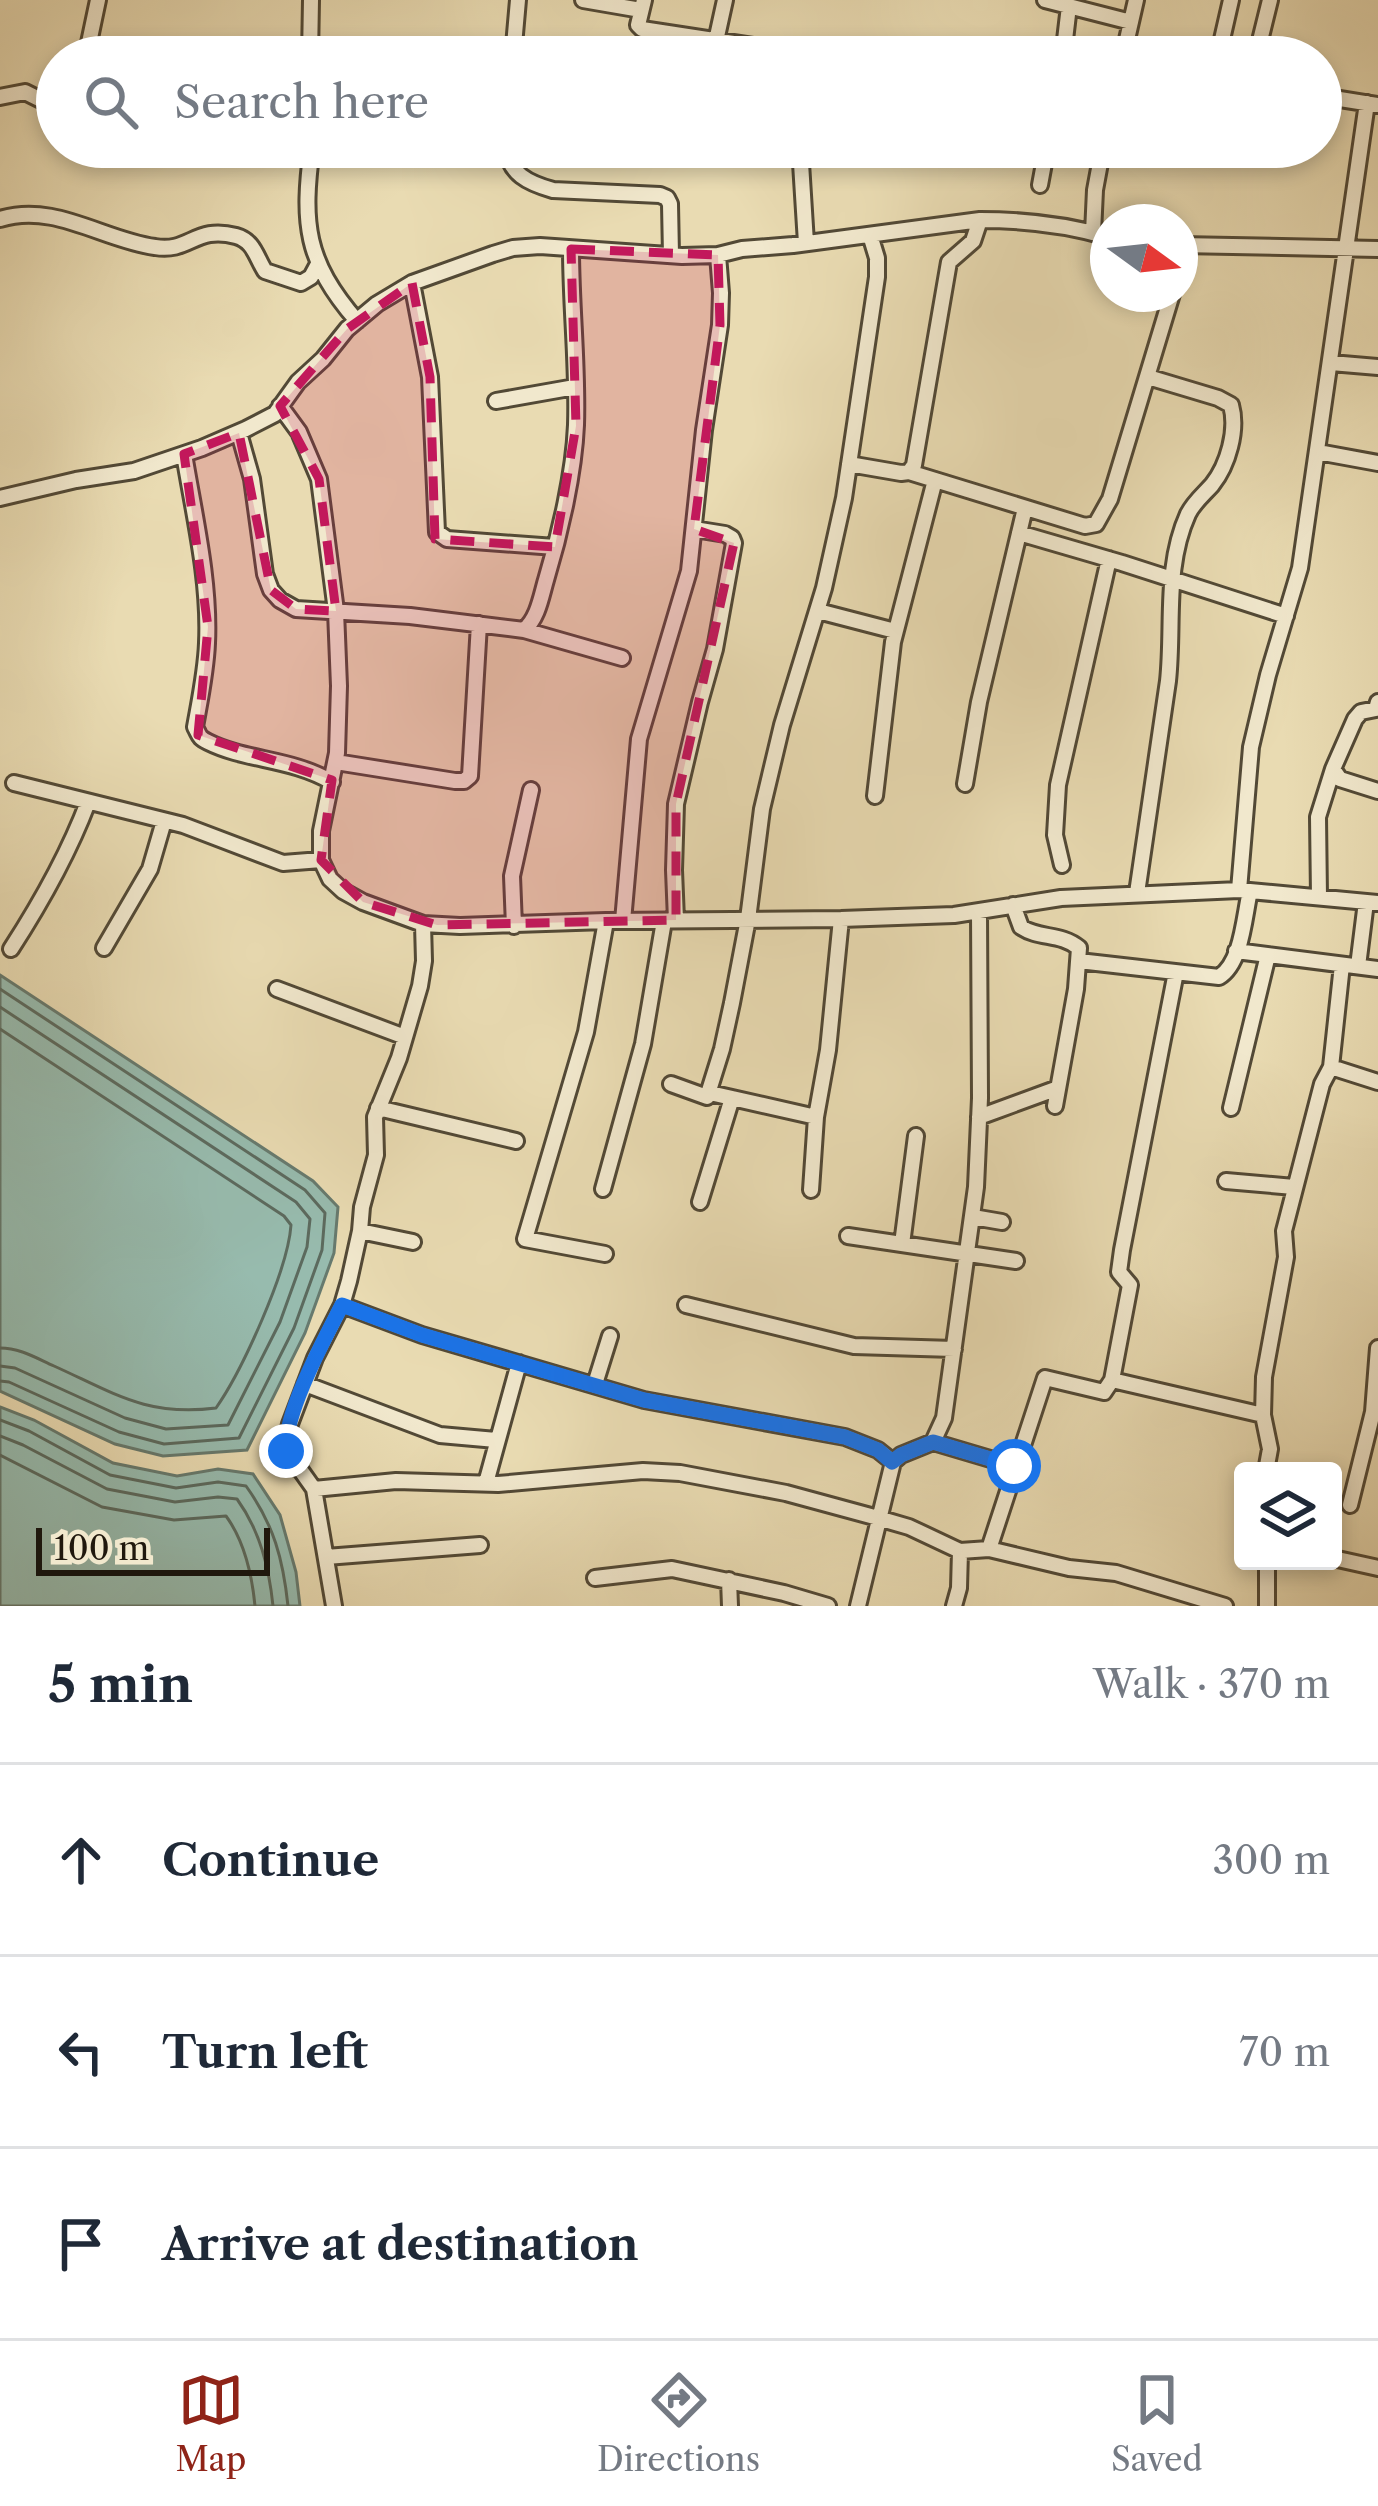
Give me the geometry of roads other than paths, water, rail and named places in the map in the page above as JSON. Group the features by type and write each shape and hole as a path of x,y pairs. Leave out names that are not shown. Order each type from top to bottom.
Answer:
{"street":[{"path":"90,36 98,0"},
{"path":"310,36 311,0"},
{"path":"515,36 518,0"},
{"path":"583,0 643,5 638,25 642,29 685,36"},
{"path":"717,36 725,0"},
{"path":"1045,0 1131,22"},
{"path":"1128,36 1136,0"},
{"path":"1223,36 1231,0"},
{"path":"1261,36 1270,0"},
{"path":"1065,36 1069,6"},
{"path":"0,97 25,92 36,98"},
{"path":"1079,961 1219,977 1229,970 1236,951 1251,747 1300,568 1346,248 1375,103 1342,99"},
{"path":"309,168 308,223 322,277 357,321"},
{"path":"512,168 520,177 553,190 667,198 671,255"},
{"path":"802,168 805,235"},
{"path":"1040,185 1044,168"},
{"path":"1094,204 1100,168"},
{"path":"0,219 37,214 99,229 120,241 162,249 179,248 202,234 232,236 252,246 265,271 302,283 318,264"},
{"path":"0,498 116,475 239,433 274,414 298,382 389,295 513,248 718,255 805,235 870,235 980,220 1090,233"},
{"path":"909,472 918,451 949,262 973,241 980,220"},
{"path":"671,1084 707,1097 722,1049 748,919 762,809 782,725 818,611 849,464 877,277 870,235"},
{"path":"1198,246 1378,249"},
{"path":"524,630 538,607 572,469 576,426 572,249"},
{"path":"604,1254 525,1239 615,921 639,739 689,572 720,326 718,255"},
{"path":"412,283 430,377 437,532 447,538 555,548"},
{"path":"849,464 909,472 1084,526 1096,524 1110,499 1167,312"},
{"path":"1331,363 1378,367"},
{"path":"1137,893 1170,663 1171,579 1187,516 1221,471 1234,428 1231,405 1148,377"},
{"path":"496,401 575,387"},
{"path":"280,406 299,432 319,479 336,611 336,763 321,831 321,860 330,879 363,902 423,924 514,926 980,912 1061,898 1137,893 1244,891 1372,903 1334,1020 1331,1067 1322,1084 1284,1231 1286,1257 1264,1377 1268,1462"},
{"path":"239,433 271,590 280,600 296,609 524,630 622,658"},
{"path":"1318,452 1378,464"},
{"path":"184,454 208,628 195,727 207,742 304,769 332,782"},
{"path":"875,796 895,631 935,480"},
{"path":"965,784 979,702 1025,508"},
{"path":"603,1189 643,1044 670,920 676,804 716,649 734,543 724,534 694,529"},
{"path":"1019,533 1286,616"},
{"path":"1062,865 1055,835 1058,785 1109,559"},
{"path":"818,611 895,631"},
{"path":"336,763 454,782 470,776 479,625"},
{"path":"1319,897 1318,817 1355,719 1360,712 1377,707"},
{"path":"1333,769 1340,779 1378,790"},
{"path":"14,783 202,832 284,862 321,860"},
{"path":"514,926 512,876 531,790"},
{"path":"11,949 45,897 88,802"},
{"path":"104,949 143,884 164,821"},
{"path":"1013,905 1021,927 1070,941 1078,948 1055,1106"},
{"path":"933,1442 944,1418 974,1217 980,912"},
{"path":"811,1190 841,919"},
{"path":"334,1606 314,1489 286,1451 286,1442 305,1384 342,1305 376,1155 375,1117 420,986 423,924"},
{"path":"1236,951 1378,969"},
{"path":"1231,1108 1268,956"},
{"path":"989,1549 1045,1378 1104,1392 1112,1380 1130,1285 1119,1272 1121,1250 1175,972"},
{"path":"278,989 405,1037"},
{"path":"1331,1067 1378,1082"},
{"path":"979,1117 1058,1088"},
{"path":"710,1093 816,1117"},
{"path":"700,1202 732,1098"},
{"path":"378,1108 516,1142"},
{"path":"902,1244 916,1136"},
{"path":"1226,1181 1294,1187"},
{"path":"974,1217 1002,1222"},
{"path":"360,1231 413,1242"},
{"path":"848,1236 1016,1261"},
{"path":"342,1305 422,1335 644,1400 845,1437 878,1450 892,1462"},
{"path":"686,1305 854,1346 954,1348"},
{"path":"595,1384 610,1336"},
{"path":"1350,1505 1373,1412 1378,1348"},
{"path":"486,1483 519,1363"},
{"path":"1112,1380 1263,1415"},
{"path":"305,1384 440,1435 496,1440"},
{"path":"858,1606 892,1462 933,1442 1014,1466"},
{"path":"314,1489 396,1481 486,1483 663,1471 787,1493 908,1527 960,1551 989,1549 1116,1574 1225,1606"},
{"path":"326,1557 480,1545"},
{"path":"954,1606 960,1551"},
{"path":"1342,1560 1378,1568"},
{"path":"595,1578 673,1569 828,1606"},
{"path":"1267,1570 1267,1606"},
{"path":"729,1580 730,1606"}],"water":[{"path":"0,975 313,1181 338,1207 334,1253 305,1333 247,1450 163,1456 115,1444 0,1391"},
{"path":"0,1407 113,1463 177,1476 218,1469 253,1474 280,1515 300,1606 0,1606"}]}
